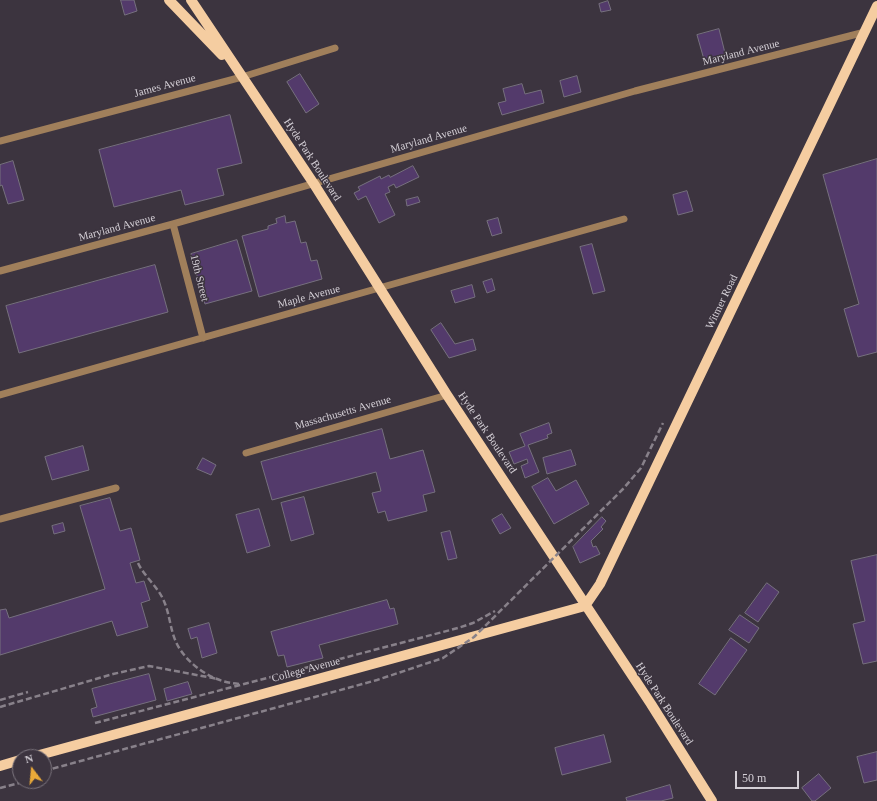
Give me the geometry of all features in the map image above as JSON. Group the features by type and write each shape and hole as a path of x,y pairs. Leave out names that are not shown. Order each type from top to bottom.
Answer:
{"main road":[{"name":"Hyde Park Boulevard","path":"169,0 242,77"},
{"name":"Hyde Park Boulevard","path":"191,0 314,184 447,394 585,606 651,704 712,801"},
{"name":"Witmer Road","path":"585,606 600,584 877,6"},
{"name":"College Avenue","path":"52,752 585,606"},
{"path":"0,766 12,762"}],"street":[{"name":"Maryland Avenue","path":"0,271 173,224 635,91 865,32"},
{"name":"James Avenue","path":"0,141 242,77 335,48"},
{"name":"Maple Avenue","path":"0,395 381,289 624,219"},
{"name":"19th Street","path":"173,224 203,338"},
{"name":"Massachusetts Avenue","path":"246,453 447,394"},
{"path":"0,519 116,488"}],"building":[{"path":"121,0 134,0 137,11 125,15"},
{"path":"608,1 611,10 601,12 599,4"},
{"path":"719,29 726,57 705,63 697,35"},
{"path":"300,74 319,104 306,113 287,82"},
{"path":"577,76 581,92 564,97 560,81"},
{"path":"522,84 525,94 541,90 544,103 502,115 498,103 506,101 503,89"},
{"path":"230,115 242,163 217,169 224,195 185,205 181,190 114,207 99,150"},
{"path":"877,159 877,352 858,357 844,309 859,304 823,175"},
{"path":"13,161 24,200 8,204 2,185 0,186 0,165"},
{"path":"413,166 419,177 396,188 394,184 388,187 390,192 385,194 395,215 379,223 366,196 358,200 354,193 360,190 358,187 380,176 381,179 389,175 390,177"},
{"path":"687,191 693,211 678,215 673,195"},
{"path":"418,197 420,202 407,206 406,200"},
{"path":"285,216 286,223 295,221 301,243 306,242 311,261 317,260 322,279 259,297 242,236 268,229 268,226 277,223 276,219"},
{"path":"498,218 502,233 492,236 487,221"},
{"path":"237,240 252,291 205,304 191,254"},
{"path":"592,244 605,291 593,294 580,247"},
{"path":"155,265 168,312 19,353 6,306"},
{"path":"492,279 495,290 487,293 483,282"},
{"path":"472,285 475,297 455,303 451,291"},
{"path":"441,323 455,344 473,339 476,350 449,358 431,330"},
{"path":"549,423 552,433 547,435 548,438 528,445 539,472 525,478 521,466 528,463 527,459 514,464 509,452 525,446 520,434"},
{"path":"382,429 390,459 423,450 435,492 423,495 427,511 388,521 385,511 378,513 372,493 381,491 376,472 272,500 261,462"},
{"path":"83,446 89,470 52,480 45,457"},
{"path":"571,450 576,465 547,474 543,458"},
{"path":"203,458 216,465 211,475 197,469"},
{"path":"548,478 556,491 576,480 589,504 554,524 532,487"},
{"path":"304,497 314,534 291,541 281,503"},
{"path":"110,498 120,531 131,528 140,560 130,563 136,583 144,581 150,600 141,603 148,627 117,636 112,621 0,655 0,610 6,609 9,618 105,589 80,506"},
{"path":"259,509 270,546 247,553 236,515"},
{"path":"502,514 511,528 500,534 492,520"},
{"path":"602,517 606,521 601,527 603,529 591,541 593,547 596,546 600,554 580,563 573,547"},
{"path":"63,523 65,531 54,534 52,526"},
{"path":"450,531 457,558 448,560 441,533"},
{"path":"877,555 877,661 863,664 853,624 865,621 851,561"},
{"path":"767,583 779,592 758,622 745,613"},
{"path":"387,600 390,609 394,608 398,624 319,645 323,658 287,667 284,655 278,656 271,632"},
{"path":"740,615 759,628 749,643 729,630"},
{"path":"209,623 217,653 202,658 197,637 191,639 188,629"},
{"path":"731,638 747,650 715,695 699,684"},
{"path":"149,674 156,700 93,717 91,709 97,707 92,689"},
{"path":"188,682 192,694 167,701 164,689"},
{"path":"604,735 611,762 562,775 555,748"},
{"path":"877,752 877,780 864,783 857,757"},
{"path":"819,774 831,788 815,801 812,801 802,788"},
{"path":"670,785 673,798 661,801 627,801 626,798"}],"railway":[{"path":"52,769 377,680 443,658 474,637 623,489 641,468 663,423"},
{"path":"138,563 163,599 175,641 189,661 213,678 242,684"},
{"path":"95,723 458,628 473,623 495,611"},
{"path":"0,707 113,674 149,666 218,679"},
{"path":"0,700 28,692"},
{"path":"0,788 12,785"}]}
